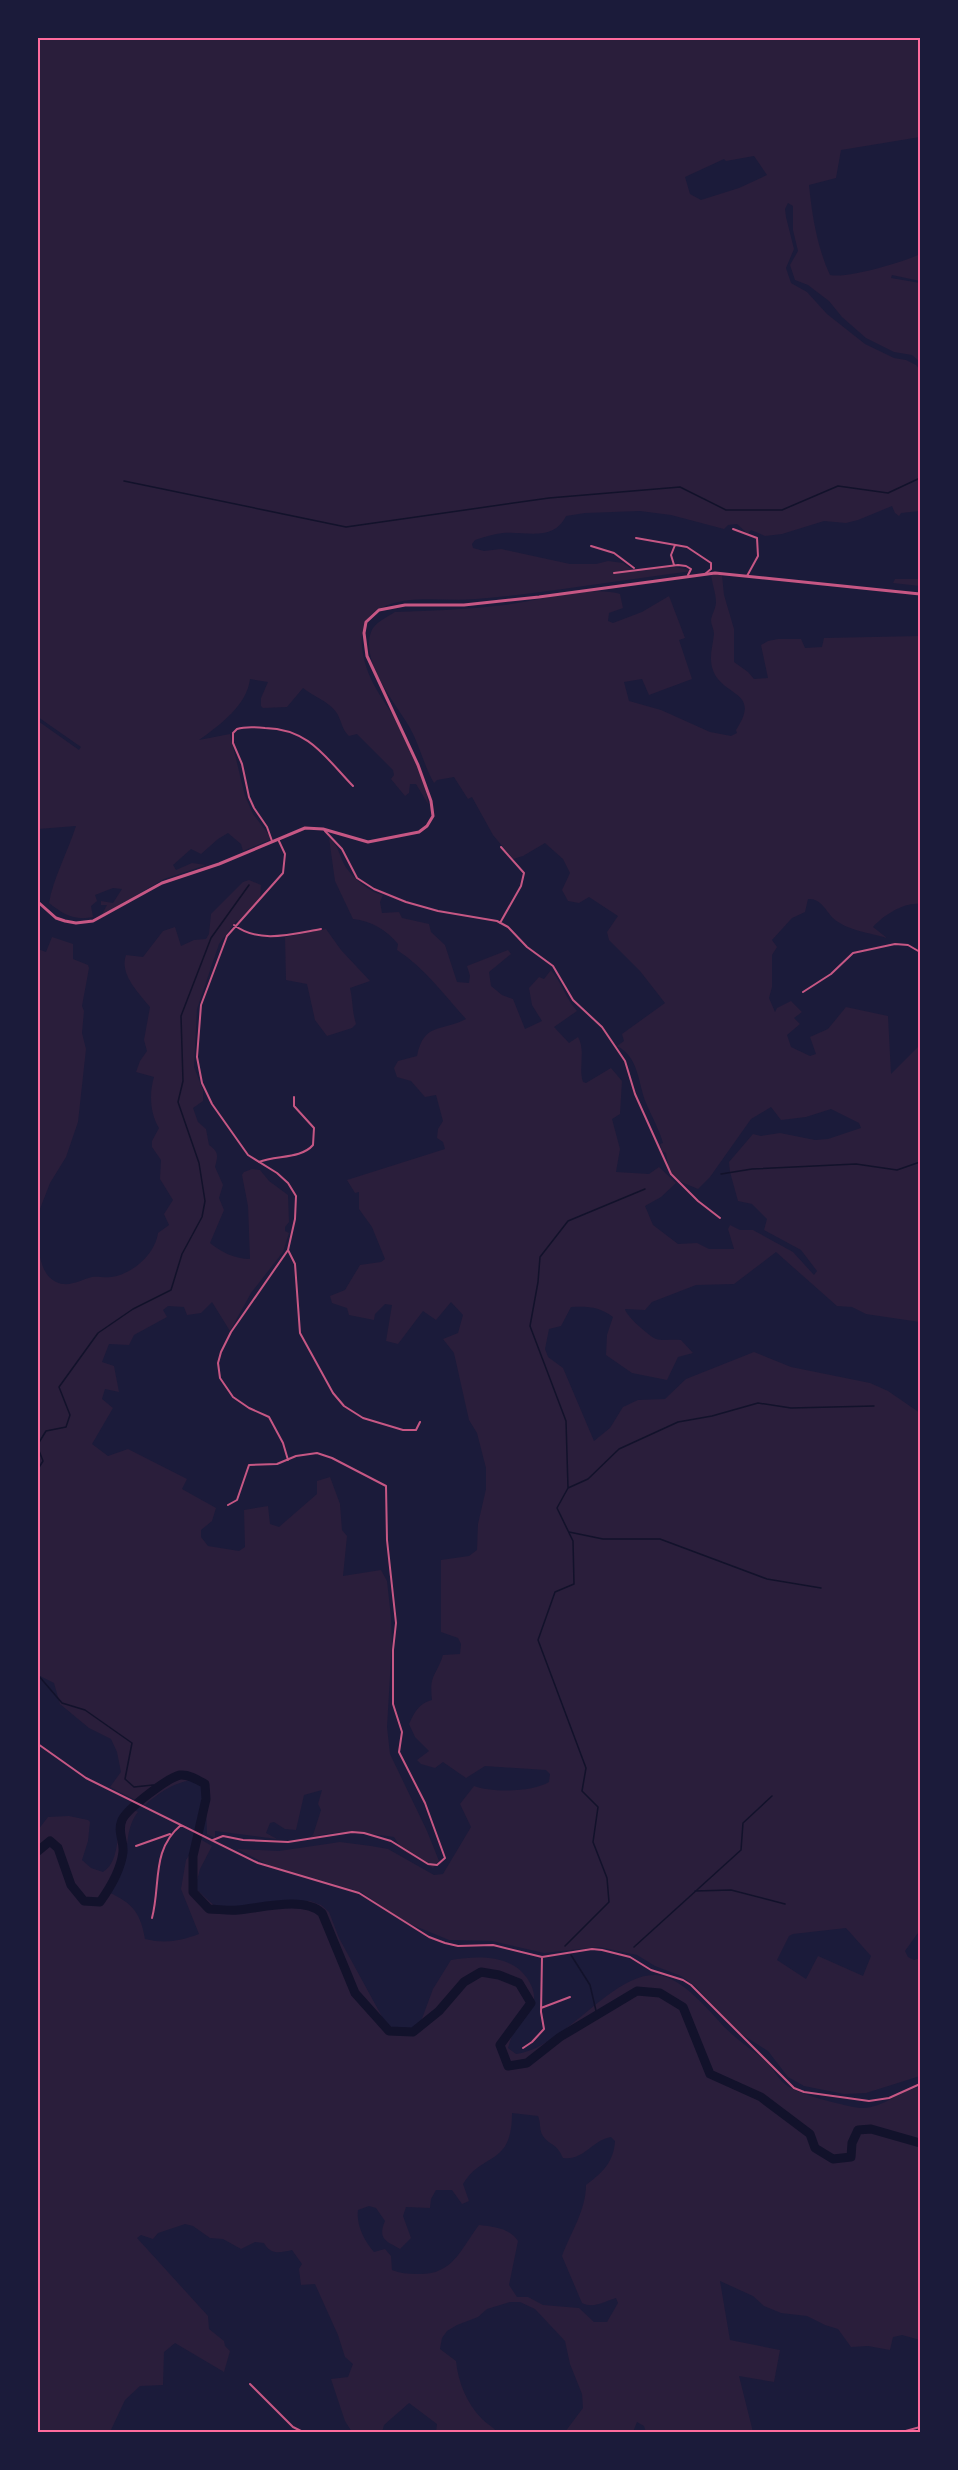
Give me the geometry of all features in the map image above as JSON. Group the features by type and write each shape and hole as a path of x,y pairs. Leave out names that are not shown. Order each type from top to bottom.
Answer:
{"street":[{"path":"733,529 757,538 758,556 747,576"},
{"path":"636,538 690,549 710,561 711,569 705,573"},
{"path":"674,565 671,555 676,545"},
{"path":"591,546 614,553 626,564 637,569"},
{"path":"614,573 674,565 689,567 691,569 688,575"},
{"path":"38,902 56,918 76,923 93,921 162,883 219,864 305,828 323,829 368,842 418,832 432,821 431,801 418,765 367,656 364,633 366,622 371,615 387,607 464,605 705,573 921,594"},
{"path":"272,841 267,827 249,797 242,764 233,743 233,733 237,729 289,730 313,744 353,786"},
{"path":"323,829 342,849 353,873 374,889 438,911 500,923 553,966 573,1000 602,1027 629,1069 635,1094 671,1174 700,1204 720,1218"},
{"path":"278,839 285,854 283,873 226,936 201,1005 198,1064 206,1093 212,1104 248,1155 282,1178 296,1196 295,1219 288,1251 231,1332 221,1352 218,1371 233,1396 249,1408 269,1416 283,1443 288,1460"},
{"path":"500,923 524,876 522,868 501,847"},
{"path":"234,925 257,936 321,929"},
{"path":"803,992 831,974 853,953 896,944 908,945 921,952"},
{"path":"259,1162 305,1152 313,1145 314,1128 294,1106 294,1097"},
{"path":"288,1251 296,1264 300,1333 339,1400 358,1415 378,1424 413,1431 420,1422"},
{"path":"213,1840 223,1836 243,1840 288,1842 364,1833 391,1841 428,1864 437,1865 445,1858 425,1803 399,1752 402,1732 393,1704 393,1650 396,1623 387,1540 388,1490 384,1484 326,1455 308,1454 277,1464 249,1465 237,1500 228,1505"},
{"path":"38,1744 86,1778 258,1863 359,1893 429,1937 445,1943 458,1946 493,1945 542,1957 592,1949 602,1950 630,1957 651,1970 683,1980 691,1985 759,2052 785,2081 804,2092 868,2101 889,2098 921,2084"},
{"path":"136,1846 170,1834 182,1825"},
{"path":"152,1918 156,1902 159,1865 170,1834"},
{"path":"523,2048 544,2029 542,1957"},
{"path":"542,2008 570,1997"},
{"path":"250,2384 293,2427 303,2433"},
{"path":"902,2433 921,2427"}],"shaded area":[{"path":"38,38 920,38 920,137 841,150 836,178 809,185 816,231 830,275 849,275 920,254 920,281 892,275 891,278 920,283 920,362 912,355 894,352 866,338 842,317 829,301 808,285 795,280 790,265 798,251 793,230 793,206 788,203 785,209 794,249 786,268 791,283 807,292 827,314 865,344 894,358 906,360 920,370 920,511 901,513 899,516 892,506 846,523 824,521 782,534 765,536 751,530 748,534 737,524 728,525 724,529 671,515 640,511 585,513 566,516 554,529 539,534 503,533 475,540 472,544 473,548 484,551 501,549 570,564 596,564 608,561 623,563 633,570 675,567 693,571 503,596 464,600 403,601 374,612 363,630 364,659 375,686 414,754 425,784 428,804 416,784 410,784 409,793 405,796 391,779 394,775 393,770 357,734 349,736 338,715 327,703 303,688 287,707 263,708 261,698 268,682 250,679 244,697 238,706 224,721 199,740 230,734 245,796 253,814 272,839 243,851 241,844 228,833 201,854 191,849 173,865 176,870 192,863 206,865 164,879 101,916 107,905 101,905 101,901 113,903 122,889 113,888 95,895 97,901 91,906 93,917 69,916 49,903 76,826 38,829 38,721 79,750 81,747 38,717","holes":["754,156 767,175 739,188 701,200 690,194 685,177 724,159 726,161"]},
{"path":"711,574 722,575 724,595 734,629 734,662 754,679 768,678 761,645 768,641 801,639 805,648 822,647 824,638 920,636 920,904 907,905 895,910 873,927 887,938 844,925 833,918 820,903 808,899 805,912 792,918 772,940 777,947 772,955 772,987 769,998 775,1012 777,1008 791,1001 802,1012 794,1018 800,1024 787,1035 791,1047 810,1056 816,1054 810,1037 828,1029 846,1007 888,1016 891,1074 920,1045 920,1322 866,1314 852,1307 837,1306 776,1252 734,1284 696,1285 652,1302 645,1310 625,1309 633,1321 656,1339 681,1340 693,1353 678,1357 667,1380 632,1373 606,1355 607,1335 613,1317 594,1308 571,1307 561,1326 549,1329 545,1349 548,1357 563,1368 594,1441 610,1428 623,1407 638,1400 665,1399 686,1379 754,1352 791,1367 870,1383 888,1391 920,1413 920,1930 905,1951 908,1957 914,1960 920,1958 920,2076 866,2093 844,2094 804,2086 788,2077 768,2051 738,2032 695,1986 681,1976 655,1966 637,1955 599,1947 544,1953 492,1941 449,1940 403,1921 361,1892 268,1865 237,1849 279,1851 340,1842 388,1849 434,1875 443,1874 471,1827 460,1804 474,1786 491,1790 523,1790 549,1782 550,1774 546,1770 485,1766 466,1778 443,1762 435,1768 421,1764 417,1760 429,1751 415,1737 409,1724 420,1706 432,1700 432,1680 443,1655 460,1654 461,1644 458,1638 441,1632 441,1560 469,1556 477,1550 478,1524 486,1489 486,1468 477,1433 469,1420 454,1353 443,1339 458,1333 463,1315 451,1302 436,1320 423,1311 398,1344 386,1341 392,1305 385,1304 375,1314 374,1320 349,1315 347,1308 332,1303 330,1296 345,1290 360,1265 381,1262 385,1259 372,1227 359,1209 359,1192 355,1193 347,1180 445,1149 443,1142 437,1138 438,1129 443,1121 436,1095 425,1097 411,1081 397,1077 394,1068 398,1061 417,1056 420,1045 429,1033 466,1019 425,973 397,950 398,944 389,934 372,924 353,919 335,881 329,838 335,844 345,866 352,875 367,888 383,895 380,902 382,913 399,912 402,918 429,924 431,932 445,945 457,982 469,983 470,976 467,966 508,950 511,954 489,972 491,986 502,995 513,999 525,1029 542,1021 532,1005 529,988 539,977 544,979 551,970 577,1011 554,1027 569,1043 578,1037 583,1082 586,1083 611,1068 622,1081 620,1114 612,1119 620,1149 616,1172 649,1174 659,1167 676,1183 661,1197 645,1206 653,1225 678,1244 697,1243 709,1249 734,1249 728,1229 730,1225 740,1230 753,1230 793,1252 814,1275 817,1271 801,1250 764,1230 767,1219 752,1204 738,1201 729,1162 753,1134 761,1136 780,1133 815,1140 828,1139 861,1128 859,1123 831,1109 806,1117 781,1120 771,1107 751,1119 710,1177 698,1189 679,1181 669,1171 666,1153 662,1151 660,1144 663,1143 646,1103 634,1064 630,1057 617,1046 624,1041 622,1034 665,1003 640,971 609,940 607,932 618,916 589,897 579,903 568,901 562,890 570,873 563,859 545,843 513,859 493,835 472,797 468,799 454,777 437,780 434,783 410,728 375,669 369,644 371,632 375,626 395,612 491,606 595,591 620,594 623,608 609,613 608,621 613,623 642,612 669,596 685,638 679,640 692,679 649,695 642,679 624,682 629,701 661,710 710,732 731,736 737,733 736,730 745,707 742,700 716,677 712,667 714,634 711,620 716,602","holes":["846,1928 871,1956 863,1976 818,1956 806,1979 777,1960 789,1936 793,1934"]},
{"path":"895,579 920,579 920,586 893,583"},
{"path":"249,880 261,885 260,900 239,922 237,920 219,944 197,1009 194,1067 203,1090 203,1101 193,1108 198,1122 206,1129 209,1145 216,1152 215,1167 223,1185 219,1198 224,1210 210,1243 228,1254 250,1259 248,1206 242,1175 252,1169 260,1170 269,1181 288,1195 289,1222 285,1231 289,1233 283,1252 251,1293 230,1331 212,1302 201,1313 187,1315 184,1307 168,1306 163,1310 167,1317 134,1335 129,1345 109,1344 102,1362 114,1366 119,1392 105,1389 102,1399 113,1408 92,1444 108,1456 128,1449 187,1479 182,1489 216,1508 212,1521 201,1530 201,1537 208,1546 239,1551 245,1547 244,1510 268,1506 270,1524 279,1527 317,1494 317,1481 330,1477 340,1504 342,1530 347,1536 343,1576 381,1570 387,1581 392,1642 387,1727 390,1754 439,1861 433,1868 402,1850 394,1837 341,1833 309,1838 313,1835 321,1810 318,1804 322,1790 304,1795 296,1830 285,1829 274,1822 270,1823 266,1833 277,1839 215,1831 215,1838 207,1834 208,1787 202,1781 179,1783 145,1805 110,1787 121,1772 117,1752 111,1739 89,1728 60,1704 54,1683 38,1675 38,1246 41,1262 48,1276 61,1284 70,1284 92,1277 119,1275 134,1268 152,1249 158,1233 169,1225 164,1214 173,1200 160,1179 161,1160 152,1147 152,1141 159,1128 151,1103 154,1077 136,1072 147,1051 144,1040 150,1007 128,976 125,969 126,955 143,957 163,931 175,927 181,946 194,940 206,939 209,934 211,914 243,882"},
{"path":"326,929 341,950 370,981 350,988 356,1024 352,1028 327,1036 315,1020 307,984 286,980 285,937"},
{"path":"52,937 73,944 73,959 88,965 89,968 82,1006 84,1011 82,1033 86,1049 78,1122 66,1157 50,1183 38,1214 38,949 46,952"},
{"path":"129,1808 138,1812 129,1832 121,1872 104,1890 121,1898 137,1913 145,1939 172,1941 199,1934 181,1889 186,1860 200,1839 212,1846 200,1869 195,1888 218,1909 255,1910 310,1901 321,1905 329,1912 339,1938 386,2024 406,2034 417,2032 433,1989 451,1960 492,1958 512,1964 520,1970 527,1978 534,1994 531,2009 512,2035 508,2048 516,2054 534,2049 552,2039 622,1986 639,1978 656,1975 667,1977 688,1990 734,2036 765,2061 787,2086 797,2091 846,2105 869,2108 920,2087 920,2340 902,2335 893,2337 890,2350 868,2346 851,2347 838,2329 807,2316 781,2313 764,2306 753,2296 720,2281 730,2340 780,2350 774,2382 739,2376 753,2432 646,2432 644,2426 637,2422 633,2432 565,2432 583,2408 582,2394 570,2364 565,2341 535,2309 520,2302 510,2302 487,2309 478,2317 447,2331 442,2338 440,2349 456,2361 461,2385 468,2400 482,2419 497,2432 436,2432 437,2424 409,2403 384,2425 382,2432 352,2432 345,2421 331,2379 348,2377 353,2364 345,2357 338,2335 315,2284 301,2285 299,2269 302,2264 292,2250 276,2252 270,2250 264,2243 255,2242 241,2249 223,2239 210,2238 193,2226 185,2224 158,2233 153,2239 141,2235 137,2238 208,2316 209,2329 224,2341 230,2351 224,2372 175,2343 164,2352 163,2385 140,2386 125,2400 110,2432 38,2432 38,1830 48,1817 69,1816 88,1820 90,1822 88,1841 82,1860 91,1868 103,1872 114,1859 124,1815","holes":["512,2113 538,2116 543,2136 558,2149 563,2158 577,2156 604,2139 611,2137 615,2141 610,2161 586,2185 581,2212 562,2256 582,2303 595,2305 616,2298 618,2303 607,2322 594,2322 579,2308 543,2305 528,2297 517,2297 509,2285 518,2241 510,2233 501,2229 479,2225 454,2260 447,2266 439,2271 413,2274 392,2270 391,2256 385,2249 374,2252 364,2238 360,2227 358,2210 369,2206 376,2208 385,2221 383,2236 387,2242 400,2249 411,2238 403,2216 406,2207 430,2208 431,2199 436,2190 452,2190 462,2204 469,2201 463,2184 479,2167 502,2150 511,2130"]}],"waterway":[{"path":"124,481 346,527 549,498 680,487 726,510 782,510 838,486 888,493 920,478"},
{"path":"38,1444 46,1431 66,1427 70,1415 59,1387 98,1333 133,1309 171,1290 182,1254 202,1217 205,1201 199,1163 178,1102 183,1081 181,1016 211,938 249,885"},
{"path":"721,1174 752,1169 856,1164 897,1170 920,1162"},
{"path":"565,1946 609,1902 607,1878 593,1842 598,1807 582,1791 586,1768 538,1640 555,1592 574,1584 573,1541 557,1508 568,1488 566,1421 530,1326 540,1257 568,1221 645,1189"},
{"path":"568,1488 588,1479 619,1449 678,1422 712,1416 758,1403 791,1408 874,1406"},
{"path":"38,1448 43,1461 38,1469"},
{"path":"569,1532 603,1539 660,1539 767,1579 821,1588"},
{"path":"38,1675 62,1703 85,1710 132,1743 125,1779 134,1787 153,1785 158,1787"},
{"path":"38,1851 50,1841 58,1848 71,1885 84,1901 100,1902 120,1865 123,1852 120,1828 125,1815 174,1777 190,1776 205,1784 206,1799 193,1856 193,1892 209,1909 234,1910 294,1904 305,1905 322,1913 355,1993 389,2031 413,2032 439,2011 464,1982 481,1972 499,1975 519,1983 531,2003 500,2045 508,2066 527,2063 560,2037 637,1991 660,1993 683,2007 710,2074 761,2097 810,2134 815,2148 833,2159 851,2157 852,2143 858,2130 871,2129 920,2143"},
{"path":"634,1947 741,1850 743,1823 772,1796"},
{"path":"695,1891 731,1890 785,1904"},
{"path":"571,1955 590,1985 597,2015"}]}
